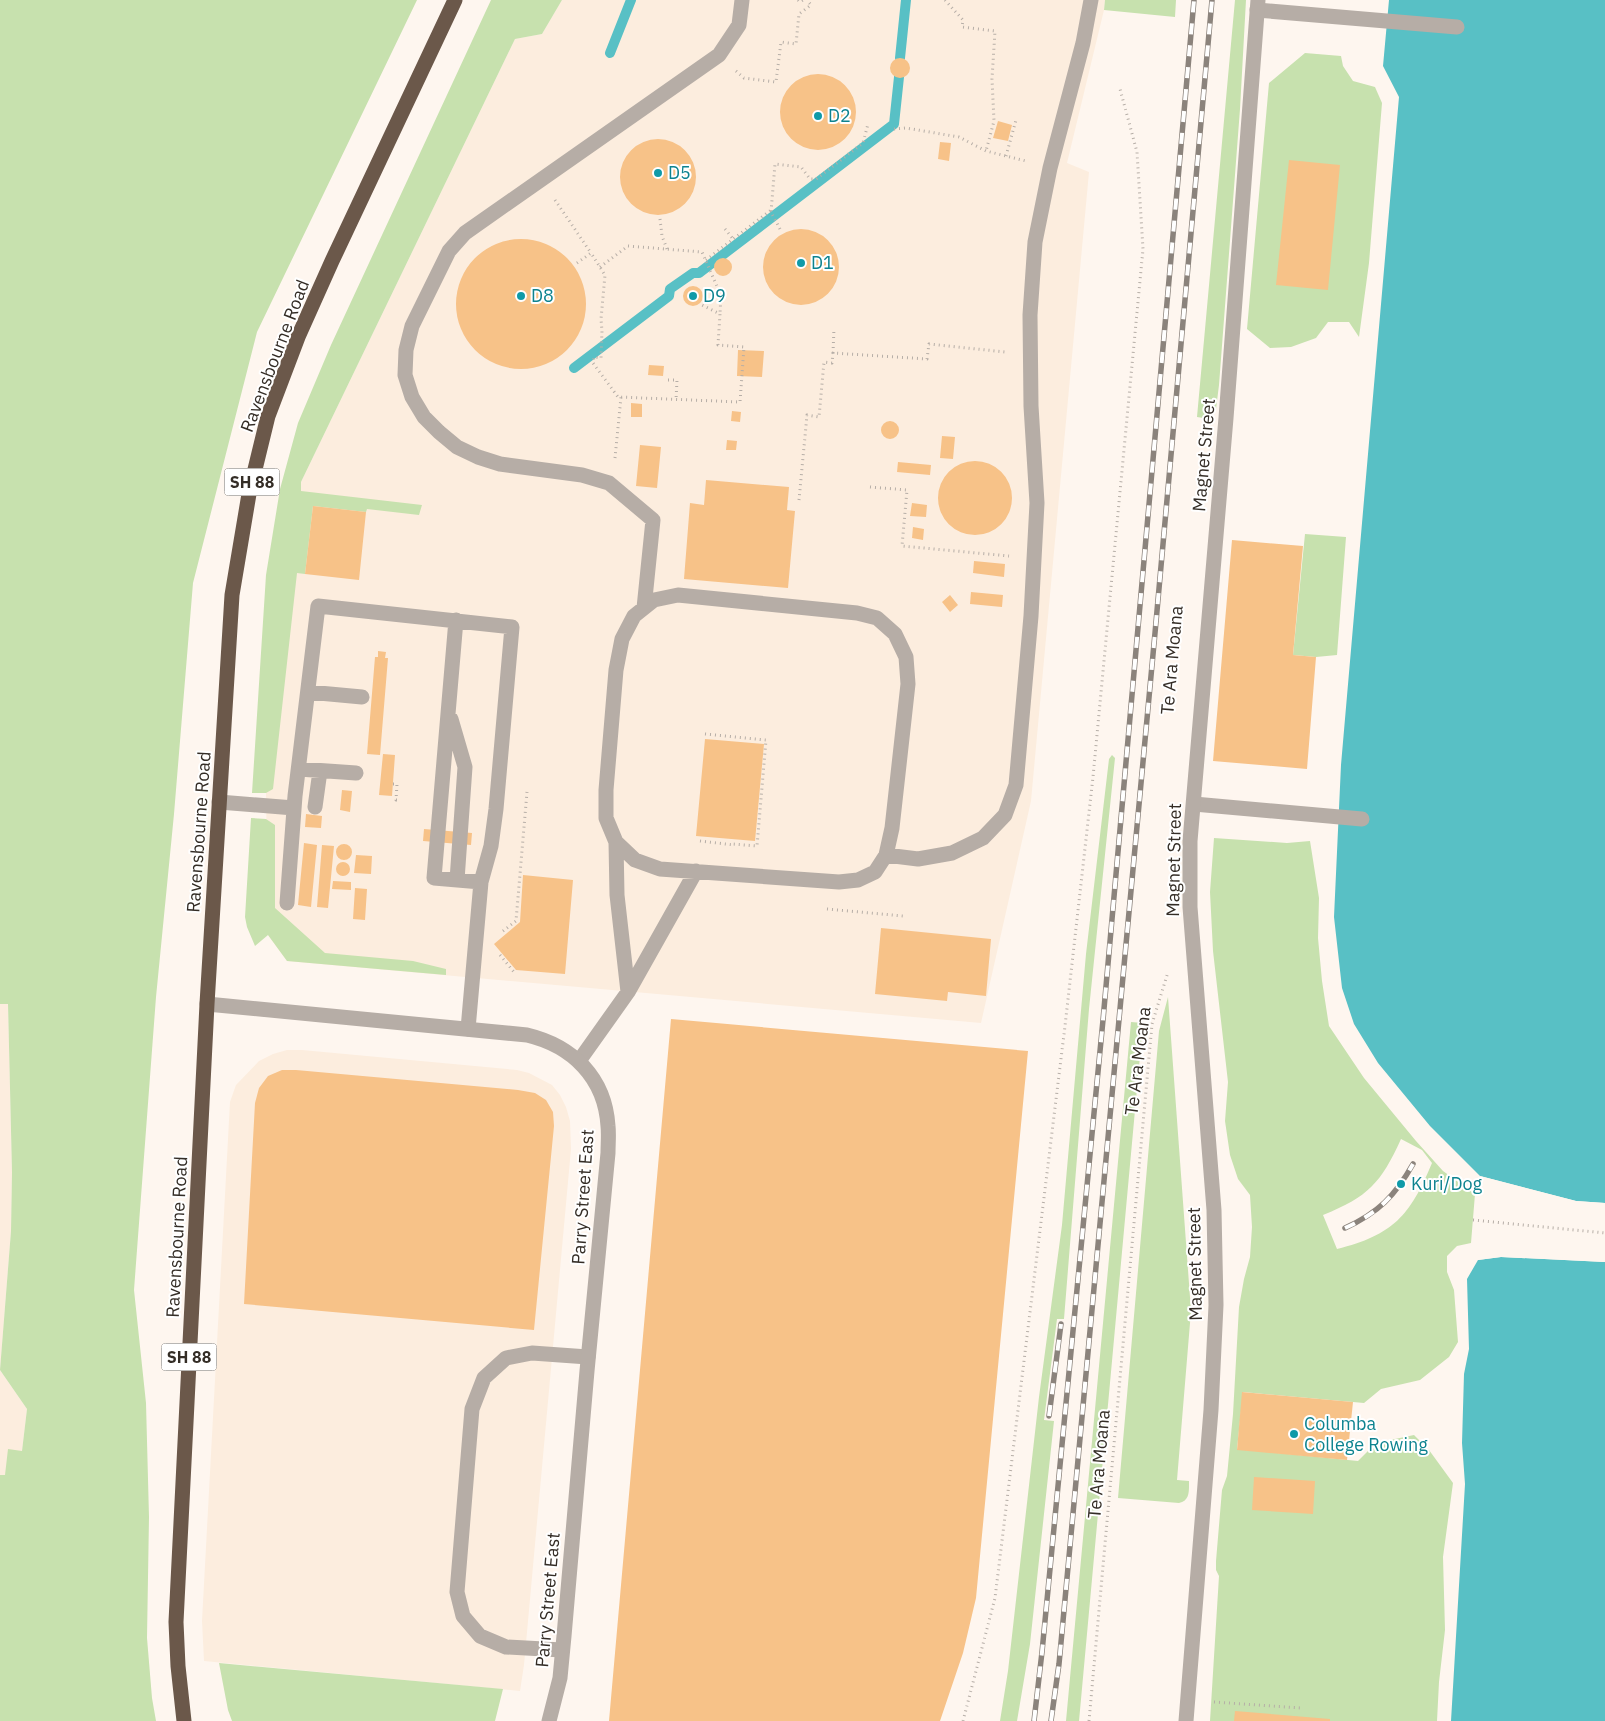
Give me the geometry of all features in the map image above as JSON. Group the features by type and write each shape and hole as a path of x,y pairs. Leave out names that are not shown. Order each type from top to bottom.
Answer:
{"highway":[{"name":"Ravensbourne Road","path":"185,1717 176,1622 207,1004 232,595 249,494 268,416 298,337 454,0"}],"street":[{"path":"644,608 653,520 609,483 582,476 500,464 478,458 457,447 424,417 412,397 405,375 406,350 412,326 449,251 465,233 719,55 738,25 742,0"},
{"path":"886,855 918,858 952,853 984,838 1005,815 1016,785 1031,616 1037,503 1030,355 1030,314 1035,242 1050,168 1083,43 1091,0"},
{"path":"1257,5 1457,27"},
{"name":"Magnet Street","path":"1186,1721 1211,1410 1216,1305 1214,1210 1190,906 1190,841 1226,418 1257,5"},
{"path":"616,842 635,860 660,869 839,882 858,880 875,872 886,855 892,828 908,684 906,657 895,634 877,618 857,613 678,595 654,600 634,616 622,639 616,670 606,808 606,818 616,842 618,895 628,992"},
{"path":"287,904 294,808 318,606 512,627 496,809 491,846 481,882 468,1029"},
{"path":"456,620 434,878 481,882"},
{"path":"308,692 362,697"},
{"path":"448,711 465,767 456,880"},
{"path":"299,769 356,773"},
{"path":"314,807 320,771"},
{"path":"219,802 294,808"},
{"path":"1194,804 1362,819"},
{"path":"579,1061 628,992 696,872"},
{"name":"Parry Street East","path":"207,1004 527,1035 545,1040 565,1050 591,1074 600,1092 606,1109 608,1153 560,1678 549,1721"},
{"path":"562,1650 506,1647 480,1636 463,1616 457,1592 472,1409 484,1378 506,1358 532,1353 588,1358"}],"path":[{"path":"798,0 800,2 803,0"},
{"path":"744,78 776,82 781,42 796,44 799,14 811,5 807,0"},
{"path":"945,0 962,20 962,27 994,31 992,79 994,121 986,151"},
{"path":"963,1721 995,1598 1065,1026 1094,767 1144,249 1138,152 1120,89"},
{"path":"1006,156 1016,120"},
{"path":"780,229 771,210 775,164 801,167 810,178 816,179 863,143 868,124"},
{"path":"894,129 906,128 959,137 986,151 1050,168"},
{"path":"541,180 605,275 601,319 602,352 601,358 594,357 593,363 618,397 740,402 744,347 718,345 721,295 702,252 628,246 600,267"},
{"path":"706,260 771,210"},
{"path":"660,219 662,236 667,249"},
{"path":"725,229 732,239"},
{"path":"577,263 591,253"},
{"path":"706,296 719,291"},
{"path":"702,305 720,314"},
{"path":"799,500 807,415 818,417 824,362 832,363 834,328"},
{"path":"833,353 927,359 929,344 1030,355"},
{"path":"668,380 677,380 676,400"},
{"path":"614,487 621,467 615,464 621,397"},
{"path":"870,487 907,490 902,546 979,553"},
{"path":"700,841 757,846 766,740 705,734"},
{"path":"393,784 397,784 396,800 399,800"},
{"path":"503,932 516,921 528,792"},
{"path":"733,844 736,851"},
{"path":"496,950 514,972"},
{"name":"Te Ara Moana","path":"1089,1721 1152,1024 1170,964"},
{"path":"1473,1220 1605,1233"},
{"path":"1188,1700 1301,1708"}],"shaded area":[{"path":"562,0 1105,0 1067,163 1089,172 1031,801 981,1023 287,961 268,935 266,793 301,482 515,39 542,34"},
{"path":"0,1004 8,1004 12,1172 11,1231 0,1370"},
{"path":"287,1050 517,1070 529,1073 552,1085 566,1107 570,1121 571,1149 524,1665 520,1691 204,1661 202,1621 230,1102 236,1085 259,1061"},
{"path":"0,1370 27,1409 22,1451 5,1475 0,1475"}],"green space":[{"path":"0,0 417,0 257,332 193,583 174,814 156,997 134,1290 146,1403 149,1517 147,1638 156,1721 0,1721 0,1475 5,1475 8,1449 22,1451 27,1409 0,1370 11,1231 12,1172 8,1004 0,1004"},
{"path":"491,0 562,0 542,34 515,39 301,482 301,491 422,505 419,515 367,509 366,512 313,506 305,574 297,573 273,789 266,793 252,793 266,575 280,489 298,423 331,345"},
{"path":"1105,0 1176,0 1175,17 1104,10"},
{"path":"1235,0 1246,0 1240,109 1219,385 1216,409 1210,419 1197,417"},
{"path":"1305,53 1341,56 1343,66 1353,81 1375,87 1382,103 1369,263 1359,337 1349,322 1328,322 1316,338 1291,347 1270,348 1247,329 1269,83"},
{"path":"1305,534 1346,537 1337,655 1316,657 1293,655"},
{"path":"1112,755 1115,758 1089,1009 1064,1319 1057,1319 1044,1420 1054,1421 1030,1644 1017,1721 1000,1721 1008,1671 1039,1397 1062,1225 1086,954 1109,759"},
{"path":"251,818 266,819 275,825 275,908 325,953 413,961 446,969 446,975 287,961 268,935 255,946 245,917"},
{"path":"1214,838 1287,843 1310,841 1319,898 1318,938 1329,1026 1364,1078 1416,1141 1443,1171 1475,1194 1471,1243 1457,1246 1447,1256 1447,1272 1454,1290 1458,1342 1449,1357 1420,1380 1381,1389 1364,1403 1243,1392 1237,1449 1358,1461 1376,1443 1414,1435 1429,1450 1453,1483 1443,1557 1445,1630 1437,1721 1210,1721 1219,1576 1216,1570 1216,1561 1222,1490 1227,1476 1233,1414 1239,1307 1250,1257 1252,1227 1250,1195 1238,1179 1230,1155 1225,1121 1228,1082 1213,951 1210,892","holes":["1401,1139 1422,1150 1432,1163 1416,1197 1407,1210 1386,1230 1337,1249 1323,1215 1351,1202 1371,1187 1387,1167"]},
{"path":"1168,997 1191,1311 1177,1480 1189,1481 1189,1488 1187,1498 1179,1503 1118,1498 1159,1031"},
{"path":"1131,1022 1143,1023 1079,1721 1066,1721"},
{"path":"219,1663 503,1689 495,1721 232,1721"}],"water":[{"path":"1389,0 1605,0 1605,1203 1576,1201 1480,1176 1430,1126 1378,1063 1354,1024 1342,988 1334,917 1341,765 1399,97 1383,66"},
{"path":"1501,1257 1605,1262 1605,1721 1451,1721 1465,1484 1462,1443 1464,1374 1469,1349 1467,1279 1478,1260"}],"pier":[{"path":"1480,1176 1576,1201 1605,1203 1605,1206 1575,1203 1479,1178"},
{"path":"1501,1255 1605,1260 1605,1262 1501,1257 1478,1260 1477,1257"}],"building":[{"path":"900,58 907,61 910,68 907,75 900,78 893,75 890,68 893,61"},
{"name":"D2","path":"818,74 833,77 845,85 853,97 856,112 853,127 845,139 833,147 818,150 803,147 791,139 783,127 780,112 783,97 791,85 803,77"},
{"path":"998,121 1012,125 1008,141 993,138"},
{"name":"D5","path":"658,139 673,142 685,150 693,162 696,177 693,192 685,204 673,212 658,215 643,212 631,204 623,192 620,177 623,162 631,150 643,142"},
{"path":"940,142 951,143 949,161 938,159"},
{"path":"1289,160 1340,165 1328,290 1276,285"},
{"name":"D1","path":"794,229 808,229 822,235 833,246 839,260 836,282 828,294 808,305 794,305 780,299 769,288 763,274 763,260 769,246 780,235"},
{"name":"D8","path":"521,239 534,240 546,244 567,258 581,279 585,291 585,317 581,329 567,350 546,364 534,368 521,369 508,368 496,364 475,350 461,329 457,317 456,304 457,291 461,279 475,258 496,244 508,240"},
{"path":"719,258 727,258 732,263 730,274 719,276 714,271 714,263"},
{"name":"D9","path":"693,286 700,289 703,296 700,303 693,306 686,303 683,296 686,289"},
{"path":"738,350 764,351 762,377 737,376"},
{"path":"649,365 664,366 663,376 648,375"},
{"path":"631,403 642,404 642,417 631,417"},
{"path":"732,411 741,412 740,422 731,421"},
{"path":"890,421 896,424 899,430 896,436 890,439 884,436 881,430 884,424"},
{"path":"942,436 955,437 953,459 940,458"},
{"path":"727,440 737,441 736,450 726,450"},
{"path":"640,445 661,447 657,488 636,486"},
{"path":"975,461 989,464 1001,472 1009,484 1012,498 1009,512 1001,524 989,532 975,535 961,532 949,524 941,512 938,498 941,484 949,472 961,464"},
{"path":"898,462 931,465 930,475 897,472"},
{"path":"706,480 789,487 787,510 795,511 788,588 684,579 690,503 704,505"},
{"path":"912,503 927,505 926,517 910,516"},
{"path":"313,506 366,512 359,580 305,574"},
{"path":"913,527 924,529 923,540 912,538"},
{"path":"1232,540 1303,546 1293,655 1316,657 1307,769 1213,761"},
{"path":"974,561 1005,564 1004,577 973,573"},
{"path":"971,592 1003,595 1002,607 970,604"},
{"path":"950,595 958,605 950,612 942,602"},
{"path":"378,651 386,652 385,658 388,658 380,755 367,754 375,657 378,657"},
{"path":"705,739 764,744 755,841 696,836"},
{"path":"383,754 395,755 392,796 379,795"},
{"path":"342,790 352,791 350,812 340,810"},
{"path":"306,814 322,816 321,828 305,827"},
{"path":"424,829 472,833 471,845 423,841"},
{"path":"304,843 317,845 311,907 298,905"},
{"path":"344,844 352,852 344,860 336,852"},
{"path":"322,845 334,846 328,908 317,907"},
{"path":"356,855 372,856 371,874 354,873"},
{"path":"340,862 346,862 350,869 346,876 340,876 336,872 336,866"},
{"path":"523,875 573,880 565,974 516,970 494,944 520,922"},
{"path":"333,881 351,882 351,890 332,889"},
{"path":"355,888 367,889 365,920 353,919"},
{"path":"881,928 991,939 986,996 948,992 947,1001 875,994"},
{"path":"671,1019 1028,1051 976,1598 963,1653 940,1721 609,1721"},
{"path":"282,1070 518,1090 535,1093 546,1100 553,1112 554,1126 534,1330 244,1304 255,1103 259,1088 268,1076"},
{"name":"Columba College Rowing","path":"1242,1392 1353,1402 1347,1460 1237,1450"},
{"path":"1254,1477 1315,1481 1313,1514 1252,1510"},
{"path":"1235,1711 1330,1719 1330,1721 1234,1721"}],"waterway":[{"path":"610,53 631,0"},
{"path":"900,58 906,0"},
{"path":"574,368 669,296 670,289 693,273 699,273 894,124 899,77"}],"railway":[{"path":"1034,1721 1103,1020 1194,0"},
{"path":"1051,1721 1059,1664 1212,0"},
{"path":"1345,1228 1367,1216 1385,1202 1413,1164"},
{"path":"1049,1416 1061,1324"}],"place":[{"name":"D2","path":"818,116"},
{"name":"D5","path":"658,173"},
{"name":"D1","path":"801,263"},
{"name":"D8","path":"521,296"},
{"name":"D9","path":"693,296"},
{"name":"Kuri/Dog","path":"1401,1184"},
{"name":"Columba College Rowing","path":"1294,1434"}]}
